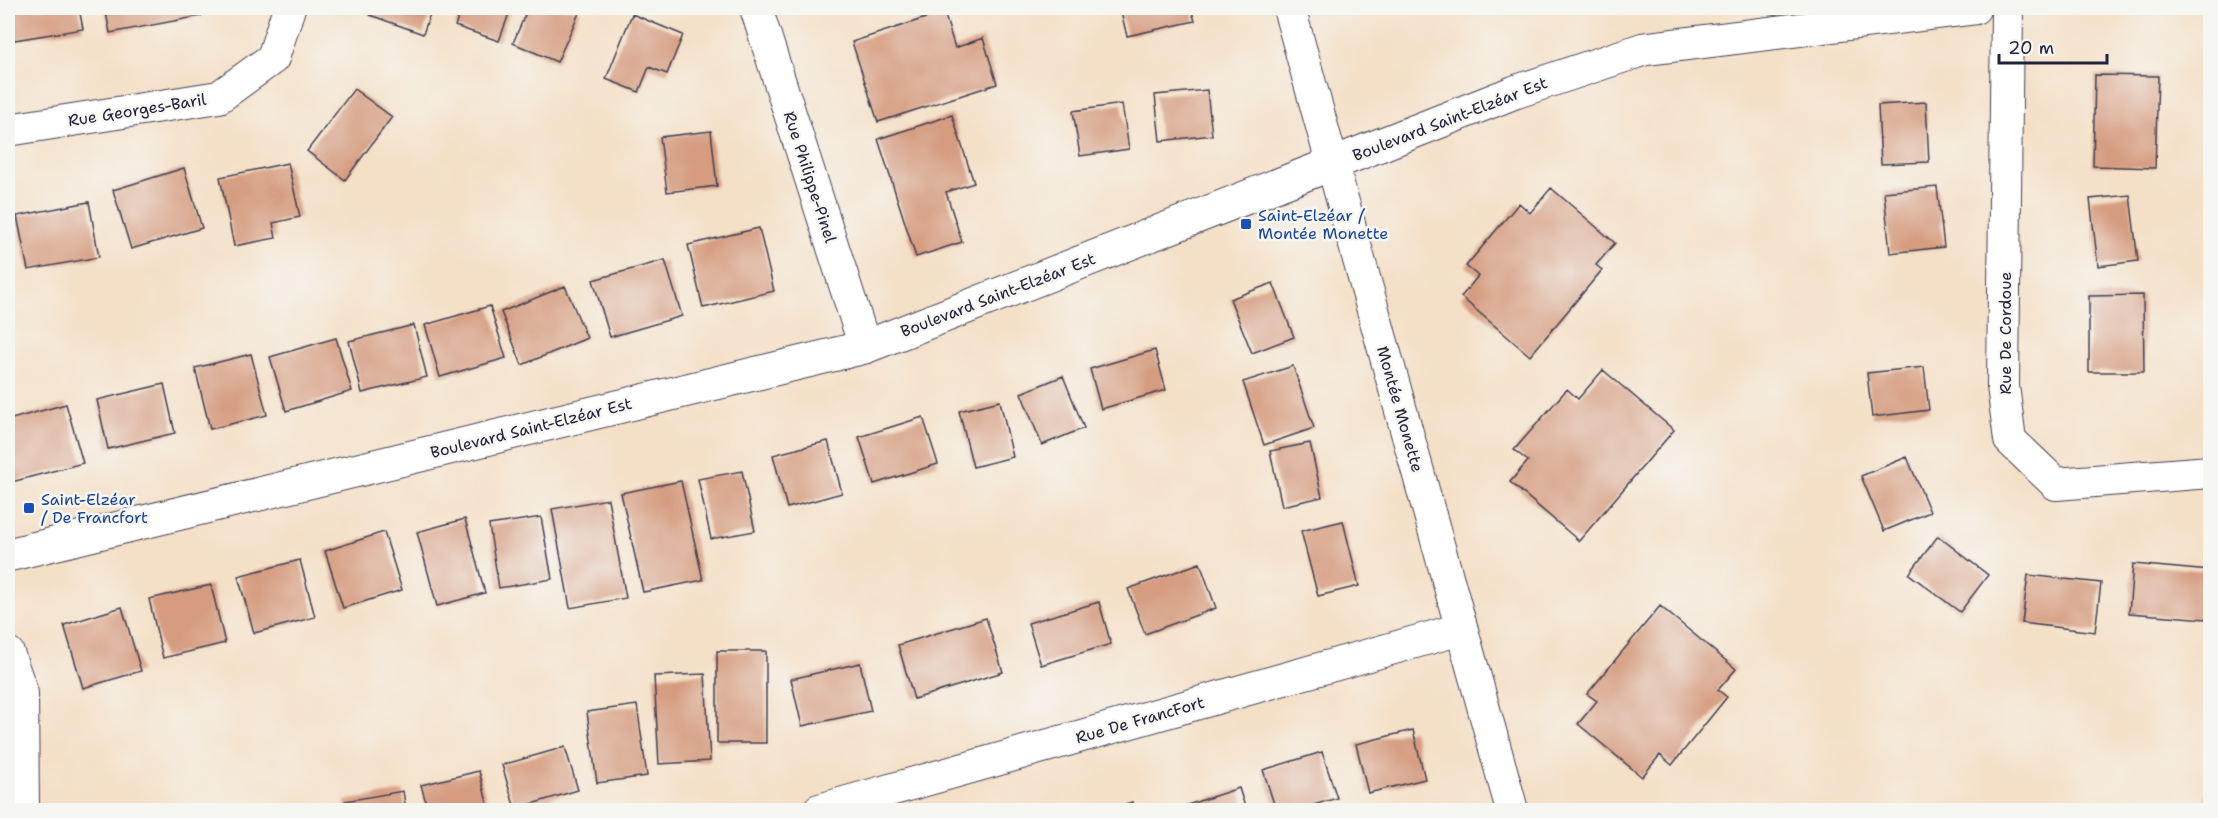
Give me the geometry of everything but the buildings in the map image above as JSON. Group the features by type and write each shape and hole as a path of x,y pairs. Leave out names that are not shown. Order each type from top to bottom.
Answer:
{"street":[{"name":"Rue Georges-Baril","path":"8,130 219,97 273,58 289,8"},
{"name":"Rue Philippe-Pinel","path":"756,8 865,347"},
{"name":"Montée Monette","path":"1289,8 1512,810"},
{"name":"Boulevard Saint-Elzéar Est","path":"8,555 865,347 1515,92 1644,49 1974,8"},
{"name":"Rue De Cordoue","path":"2007,8 2003,386 2010,440 2056,484 2211,471"},
{"name":"Rue De FrancFort","path":"819,810 1461,629"},
{"path":"8,653 22,693 23,810"}],"place":[{"name":"Saint-Elzéar / Montée Monette","path":"1246,224"},
{"name":"Saint-Elzéar / De Francfort","path":"29,508"}]}
